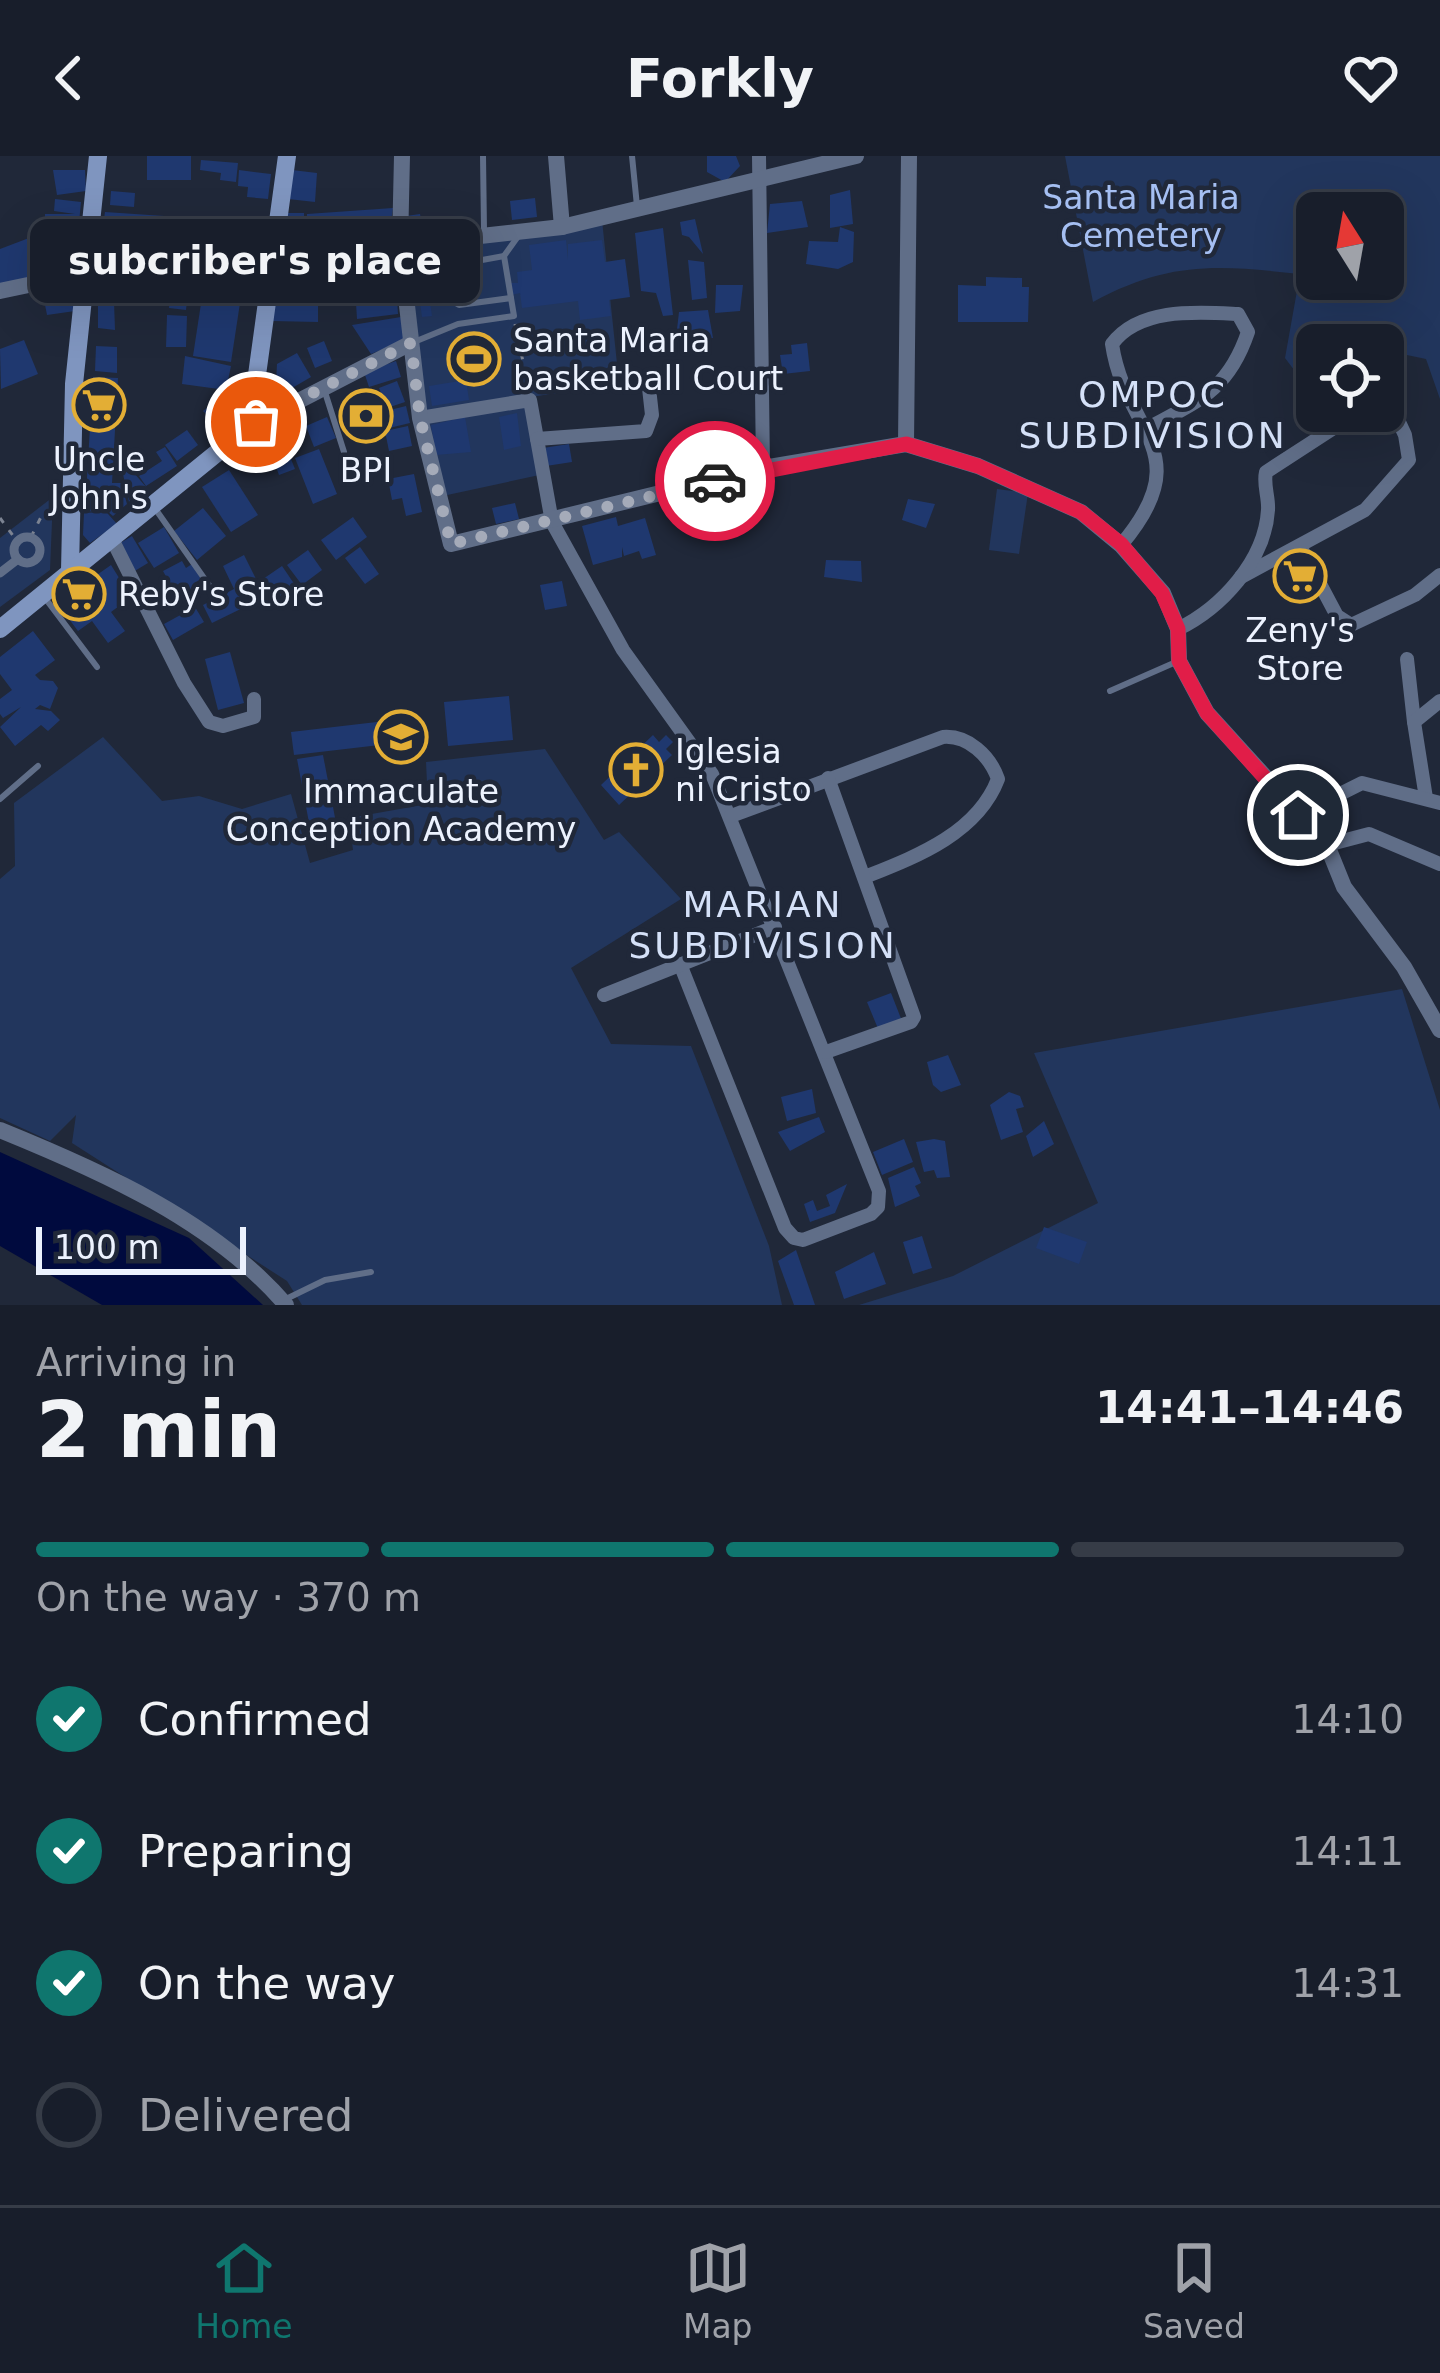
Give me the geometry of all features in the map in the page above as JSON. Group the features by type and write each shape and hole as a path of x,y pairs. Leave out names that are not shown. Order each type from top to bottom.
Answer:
{"main road":[{"path":"70,571 74,384 98,156"},
{"path":"0,629 250,425 286,156"}],"street":[{"path":"402,156 400,245 420,418 447,537 457,546 763,468 906,444 978,466 1081,512 1121,544 1162,593 1178,629 1179,661 1207,713 1327,845 1344,887 1432,1000 1440,1030"},
{"path":"556,156 562,227"},
{"path":"759,156 763,468"},
{"path":"0,291 195,250 400,245 562,227 856,156"},
{"path":"906,444 909,156"},
{"path":"1121,544 1150,511 1157,459 1113,352 1115,338 1143,322 1177,312 1238,314 1248,332 1228,376 1212,393 1146,429"},
{"path":"250,425 411,343"},
{"path":"537,439 646,431 652,415 649,388"},
{"path":"420,418 530,400 552,522 623,650 702,757 731,816 880,1200 871,1214 803,1240 785,1228 680,964"},
{"path":"1178,629 1210,611 1240,577 1264,530 1268,509 1258,473 1331,432"},
{"path":"1240,577 1366,510 1409,460 1403,432"},
{"path":"0,573 18,559 32,562 39,555 39,544 31,537 17,541 18,559"},
{"path":"111,537 209,722 223,726 254,717 254,699"},
{"path":"1301,548 1337,616 1351,625 1414,595 1440,574"},
{"path":"1407,658 1414,722 1433,800"},
{"path":"1414,722 1440,701"},
{"path":"731,816 943,737 965,740 998,779 961,828 929,851 866,878"},
{"path":"826,1052 914,1017 828,778"},
{"path":"1298,815 1362,783 1374,782 1433,800"},
{"path":"1327,845 1370,834 1440,864"},
{"path":"604,995 776,927"},
{"path":"0,1130 70,1158 154,1204 232,1252 285,1303"}],"lane":[{"path":"483,156 484,234"},
{"path":"632,156 638,210"},
{"path":"511,298 459,305 449,299 444,273 456,263 504,256 523,230"},
{"path":"411,343 458,324 514,316 504,256"},
{"path":"192,288 268,301"},
{"path":"323,386 344,452"},
{"path":"151,505 212,588"},
{"path":"43,595 98,667"},
{"path":"1110,692 1179,661"},
{"path":"0,799 38,766"},
{"path":"285,1303 325,1280 371,1272"}],"path":[{"path":"514,316 530,400"},
{"path":"31,537 43,513 71,510"},
{"path":"0,518 17,541"}],"green space":[{"name":"Santa Maria Cemetery","path":"1065,156 1440,156 1440,399 1426,359 1404,354 1404,324 1296,324 1296,373 1285,358 1296,296 1404,300 1404,192 1296,192 1296,274 1194,269 1120,289 1093,302"},
{"path":"602,220 619,383 424,414 402,246"},
{"path":"528,401 544,474 438,497 425,421"},
{"path":"997,489 1028,493 1019,554 989,550"},
{"path":"53,497 50,570 0,607 0,538"},
{"path":"103,737 162,801 199,796 242,809 291,794 310,863 353,850 349,818 428,804 426,762 545,749 604,840 619,832 681,899 571,968 611,1044 691,1046 769,1246 782,1305 302,1305 287,1281 72,1143 76,1115 50,1141 0,1118 0,879 15,866 14,803"},
{"path":"1402,989 1440,1110 1440,1305 859,1305 953,1276 1098,1203 1034,1053"}],"shaded area":[{"path":"0,1152 189,1238 263,1305 102,1305 0,1246"}],"building":[{"path":"147,156 191,156 191,180 147,180"},
{"path":"707,156 736,156 740,166 725,182 707,172"},
{"path":"201,160 238,163 236,182 220,180 221,173 200,170"},
{"path":"53,170 85,170 86,191 57,195"},
{"path":"239,170 271,174 268,199 247,197 248,187 238,186"},
{"path":"292,170 317,173 315,202 288,199"},
{"path":"850,190 853,224 830,228 830,195"},
{"path":"111,191 135,193 134,207 110,205"},
{"path":"535,198 537,217 512,220 510,201"},
{"path":"55,199 81,202 78,233 71,233 78,236 78,266 0,284 0,249 29,238 68,233 45,228 45,214 75,214 54,211"},
{"path":"802,201 808,227 767,233 770,204"},
{"path":"393,208 389,235 307,241 307,214"},
{"path":"105,212 194,218 192,245 98,260"},
{"path":"284,213 304,213 304,240 284,241"},
{"path":"420,214 421,219 431,217 435,236 410,241 406,216"},
{"path":"239,216 266,216 266,246 239,246"},
{"path":"695,219 703,254 682,235 680,222"},
{"path":"235,224 236,246 216,247 215,225"},
{"path":"840,227 854,232 853,262 838,269 806,264 809,241 838,242"},
{"path":"663,228 673,315 663,316 656,293 641,291 635,233"},
{"path":"566,240 568,260 568,244 602,240 605,262 625,259 630,297 609,300 611,316 580,320 578,301 522,308 520,293 511,295 510,283 518,283 517,272 532,270 529,245"},
{"path":"402,246 422,247 432,316 422,317 414,260"},
{"path":"394,254 398,314 357,319 356,303 365,302 366,255"},
{"path":"170,258 189,258 189,279 171,280"},
{"path":"299,258 304,280 280,285 281,259"},
{"path":"346,258 348,275 329,277 327,260"},
{"path":"242,259 263,261 260,290 239,287"},
{"path":"314,259 325,270 314,281 303,270"},
{"path":"207,260 224,261 222,286 205,285"},
{"path":"688,260 704,262 707,298 692,300"},
{"path":"113,273 115,330 98,328 98,280"},
{"path":"986,277 1022,278 1022,287 1029,287 1028,322 958,322 958,285 986,286"},
{"path":"172,280 189,282 186,310 169,308"},
{"path":"78,282 75,311 47,315 42,289"},
{"path":"716,285 743,285 740,311 715,313"},
{"path":"273,295 318,296 318,322 271,321"},
{"path":"202,297 240,303 231,362 193,356"},
{"path":"708,310 713,338 676,338 679,312"},
{"path":"167,315 187,316 186,347 166,347"},
{"path":"401,317 406,340 371,354 352,325"},
{"path":"24,340 38,374 1,389 0,349"},
{"path":"324,341 332,361 315,368 307,348"},
{"path":"807,343 810,371 783,374 780,355 792,354 791,345"},
{"path":"96,346 117,347 117,373 95,371"},
{"path":"297,353 311,377 287,391 276,383 277,364"},
{"path":"185,356 231,366 226,390 182,384"},
{"path":"396,361 401,377 369,387 364,372"},
{"path":"93,377 118,378 112,483 121,483 127,504 113,516 100,505 117,524 90,543 83,535 84,513 102,512 85,511"},
{"path":"466,380 469,400 432,406 429,386"},
{"path":"397,381 405,402 387,408 379,388"},
{"path":"226,393 241,407 221,428 203,411"},
{"name":"BPI","path":"372,400 379,428 359,433 352,405"},
{"path":"406,406 410,423 385,429 382,412"},
{"path":"517,413 521,446 504,450 499,417"},
{"path":"327,417 336,438 314,447 306,426"},
{"path":"465,417 471,452 436,455 431,425"},
{"path":"271,423 283,443 266,453 254,433"},
{"path":"408,426 412,446 389,451 385,431"},
{"path":"187,430 198,445 177,461 165,445"},
{"path":"569,444 572,462 546,466 543,448"},
{"path":"165,447 177,466 146,486 139,476 162,461 156,452"},
{"path":"286,447 295,469 279,475 271,453"},
{"path":"319,449 337,494 313,504 295,458"},
{"path":"134,457 134,473 146,487 129,502 120,460"},
{"path":"229,470 258,515 231,532 202,487"},
{"path":"414,474 422,512 406,516 402,498 392,500 388,479"},
{"path":"908,499 935,504 926,528 902,520"},
{"path":"515,503 519,519 496,524 492,508"},
{"path":"203,508 226,536 197,560 174,531"},
{"path":"353,517 367,537 336,560 321,540"},
{"path":"616,517 618,526 645,518 656,555 642,559 639,551 624,556 622,547 622,557 593,565 582,526"},
{"path":"164,527 179,553 154,568 138,543"},
{"path":"132,536 148,563 133,572 117,545"},
{"path":"360,547 379,574 365,584 345,558"},
{"path":"308,550 322,570 302,585 287,565"},
{"path":"244,555 265,597 212,623 203,605 234,589 223,566"},
{"path":"826,560 861,561 862,582 824,577"},
{"path":"182,561 186,568 192,564 201,579 194,583 199,592 180,602 163,571"},
{"path":"111,565 131,597 111,612 125,631 108,643 92,621 78,631 57,603"},
{"path":"282,566 295,585 277,598 263,579"},
{"path":"562,581 567,606 545,610 540,585"},
{"path":"195,607 204,622 173,640 164,624"},
{"path":"33,631 55,660 35,675 53,681 58,688 50,709 40,705 35,709 51,711 60,720 48,731 41,725 15,746 0,727 21,707 3,718 0,714 0,699 12,690 0,674 0,657"},
{"path":"230,652 244,703 218,710 205,659"},
{"path":"509,696 513,740 448,746 444,702"},
{"path":"411,718 414,741 294,755 291,732"},
{"name":"Iglesia ni Cristo","path":"653,735 659,742 666,735 673,742 666,749 672,755 619,805 601,785"},
{"path":"323,755 337,828 311,833 297,759"},
{"path":"891,993 902,1021 879,1031 867,1002"},
{"path":"948,1055 961,1085 941,1092 933,1085 927,1062"},
{"path":"812,1089 816,1113 787,1121 781,1097"},
{"path":"1009,1092 1020,1096 1024,1107 1016,1109 1023,1132 1001,1140 990,1105"},
{"path":"819,1117 825,1132 790,1151 778,1132"},
{"path":"1044,1121 1054,1144 1033,1157 1026,1136"},
{"path":"904,1139 913,1162 882,1175 873,1152"},
{"path":"945,1141 950,1177 937,1178 934,1170 924,1172 916,1142"},
{"path":"914,1167 921,1183 915,1186 920,1196 895,1207 888,1178"},
{"path":"847,1184 835,1213 810,1222 804,1204 813,1200 817,1211 830,1206 826,1195"},
{"path":"1044,1227 1087,1242 1079,1264 1036,1248"},
{"path":"922,1236 932,1268 913,1274 903,1242"},
{"path":"796,1250 815,1305 794,1305 778,1261"},
{"path":"874,1252 886,1284 844,1299 835,1272"}],"way so far":[{"path":"256,422 411,343 420,418 451,544 715,481"}],"place":[{"name":"Santa Maria basketball Court","path":"474,359"},
{"name":"Uncle John's","path":"99,405"},
{"name":"BPI","path":"366,416"},
{"name":"subcriber's place","path":"256,422"},
{"name":"Zeny's Store","path":"1300,576"},
{"name":"Reby's Store","path":"79,594"},
{"name":"Immaculate Conception Academy","path":"401,737"},
{"name":"Iglesia ni Cristo","path":"636,770"}],"district":[{"name":"OMPOC SUBDIVISION","path":"1153,414"},
{"name":"MARIAN SUBDIVISION","path":"763,924"}],"route":[{"path":"715,481 763,468 906,444 978,466 1081,512 1121,544 1162,593 1178,629 1179,661 1187,681 1207,713 1298,815"}]}
